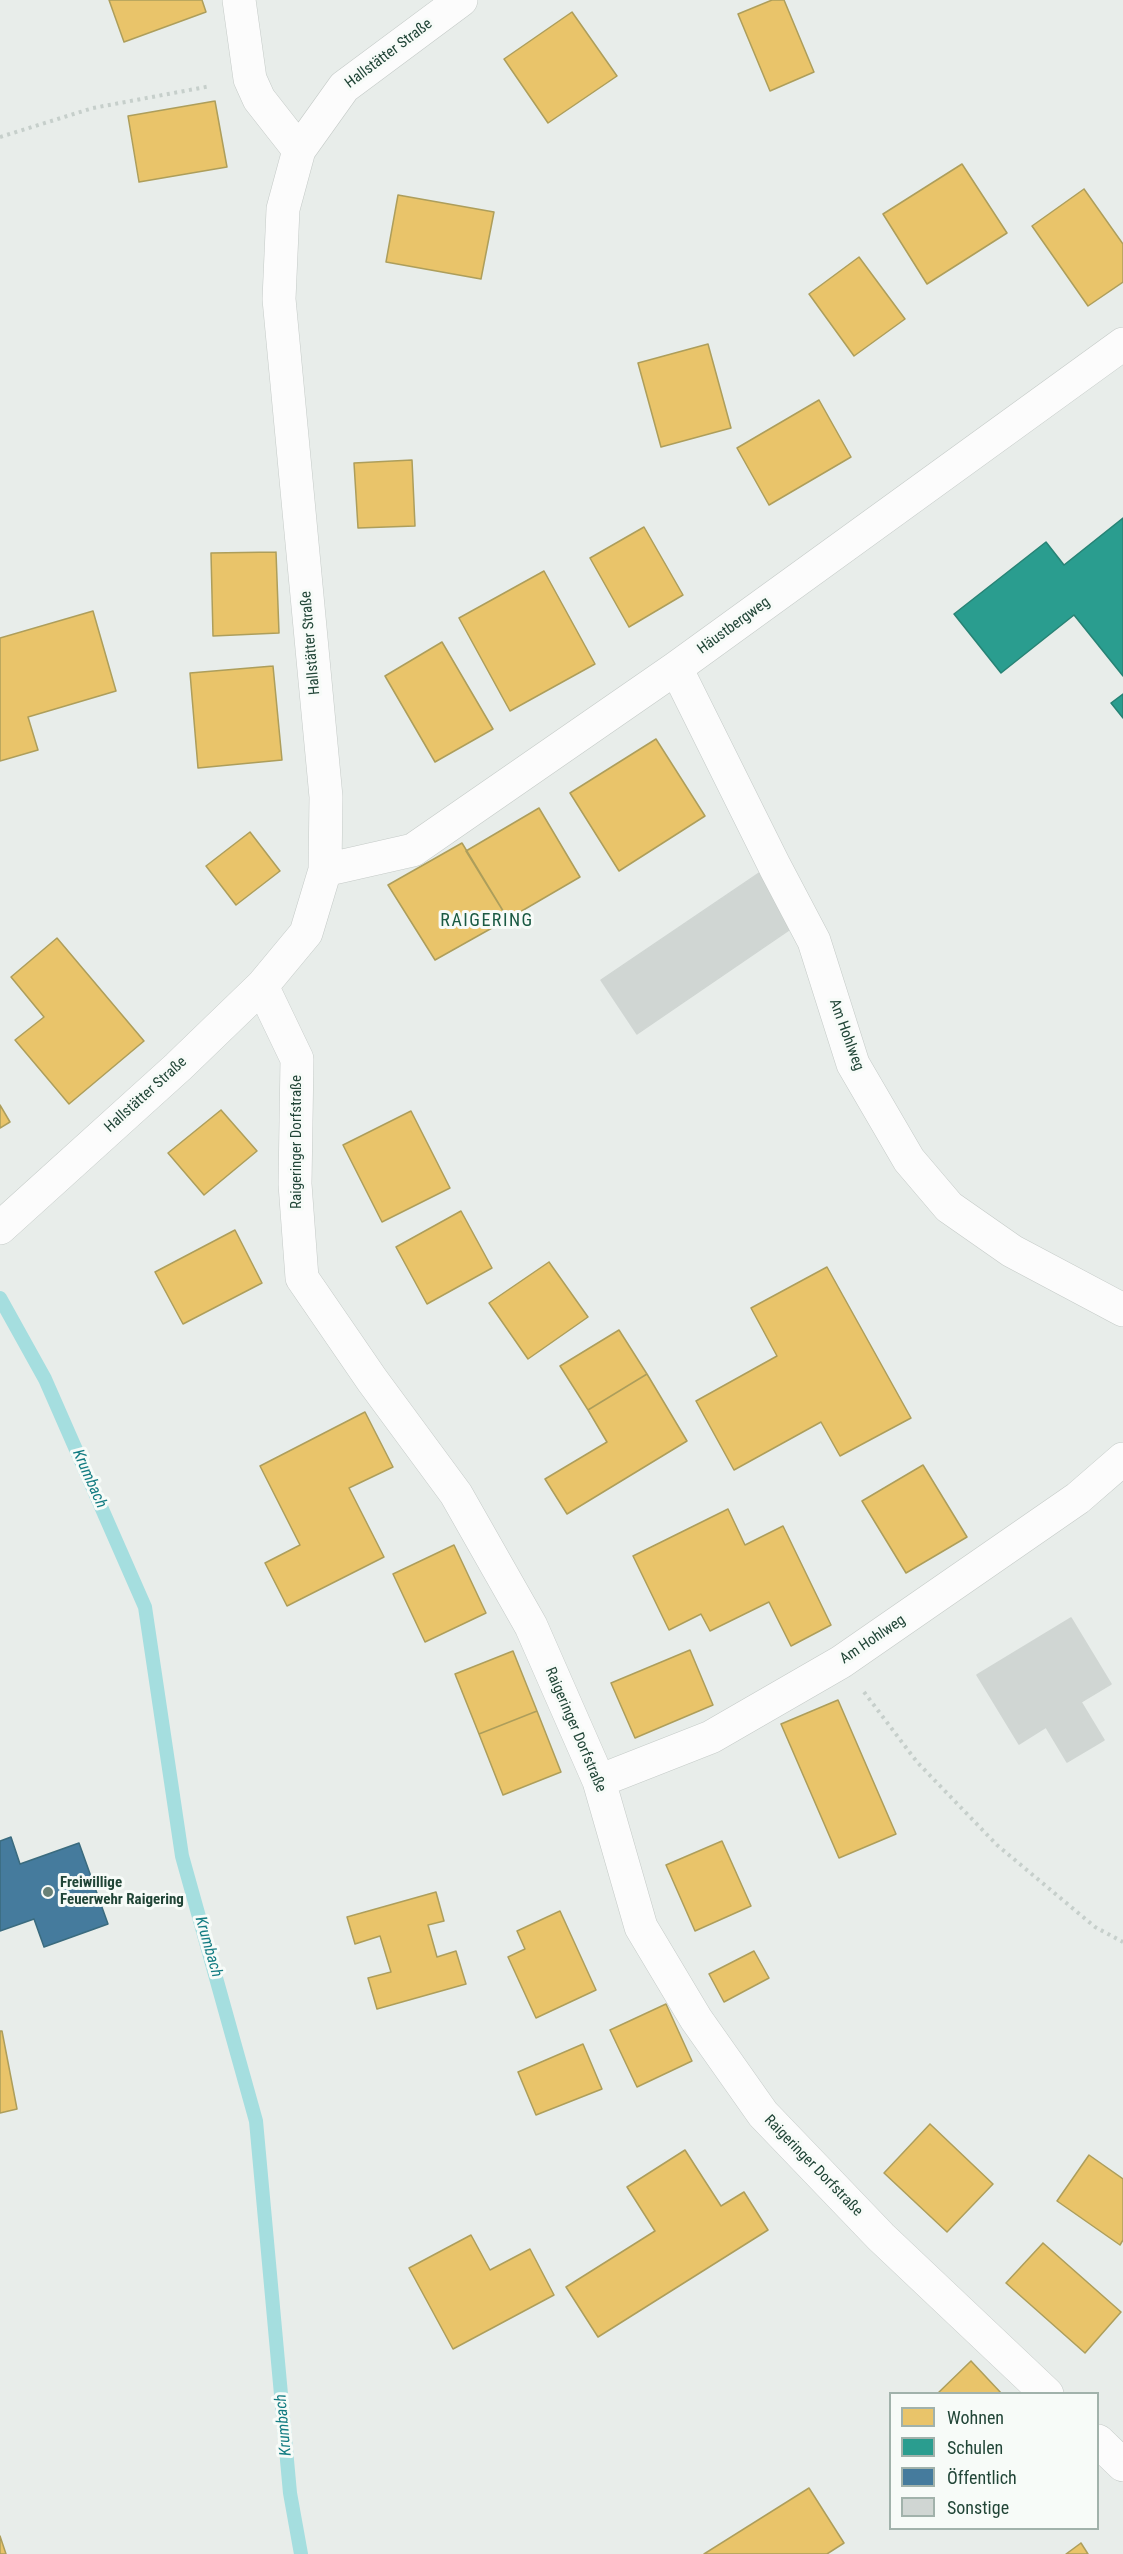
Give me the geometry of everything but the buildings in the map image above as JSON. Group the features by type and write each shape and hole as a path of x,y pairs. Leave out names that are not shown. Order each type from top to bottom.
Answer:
{"street":[{"path":"239,0 250,79 259,99 299,150"},
{"name":"Hallstätter Straße","path":"0,1228 178,1067 262,986 306,933 325,870 326,797 279,299 283,209 299,150 344,87 461,0"},
{"name":"Häustbergweg","path":"325,870 413,849 676,668 1123,344"},
{"name":"Am Hohlweg","path":"676,668 814,941 854,1064 909,1160 949,1208 1012,1251 1123,1310"},
{"name":"Raigeringer Dorfstraße","path":"262,986 297,1059 294,1184 302,1278 372,1380 456,1494 531,1626 598,1781 641,1927 696,2019 763,2114 881,2237 1045,2392"},
{"name":"Am Hohlweg","path":"598,1781 711,1737 841,1662 1078,1498 1123,1459"},
{"path":"1099,2441 1123,2464"}],"path":[{"path":"0,137 93,108 250,79"},
{"path":"841,1662 917,1761 997,1845 1095,1927 1123,1942"}],"waterway":[{"name":"Krumbach","path":"0,1298 45,1379 145,1607 182,1856 256,2121 290,2493 301,2554"}],"place":[{"name":"Freiwillige Feuerwehr Raigering","path":"48,1892"}],"district":[{"name":"RAIGERING","path":"487,921"}]}
